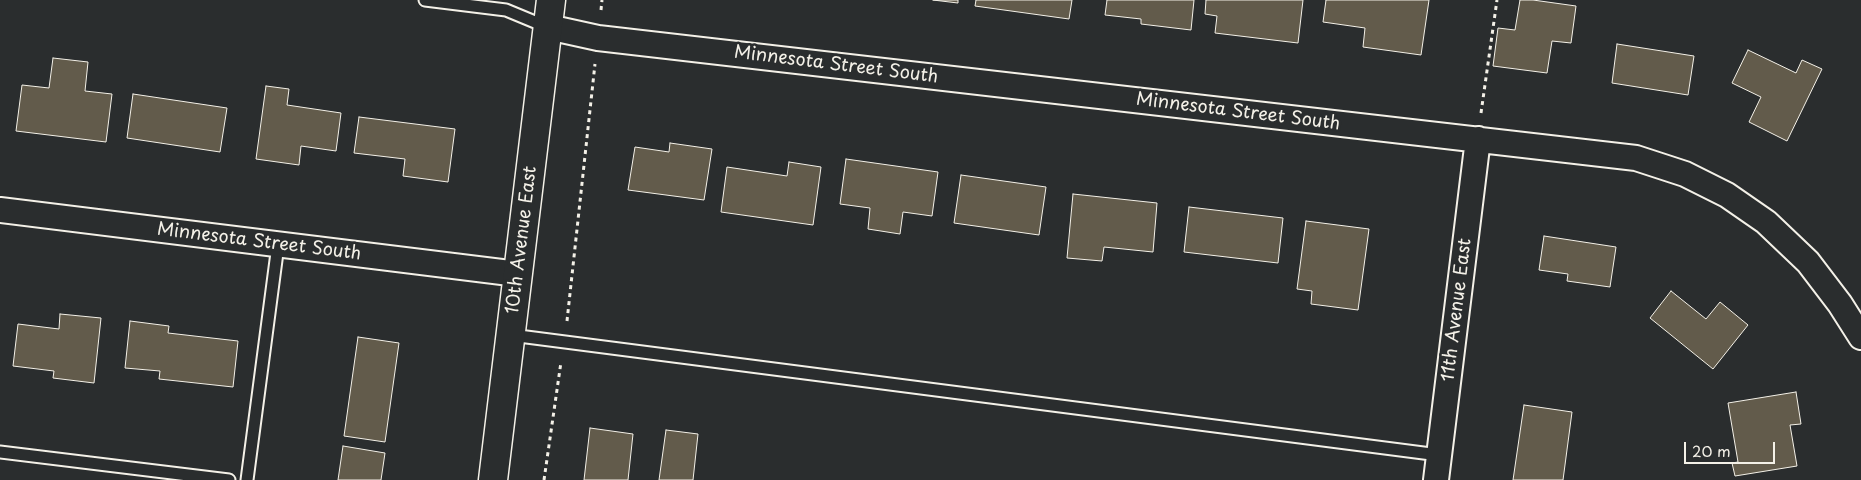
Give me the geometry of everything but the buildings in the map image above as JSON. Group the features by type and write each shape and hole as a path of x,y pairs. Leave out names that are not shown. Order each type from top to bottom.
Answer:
{"main road":[{"name":"10th Avenue East","path":"493,480 551,0"}],"street":[{"name":"Minnesota Street South","path":"548,27 598,38 1636,158 1685,174 1727,195 1766,222 1808,262 1840,304 1861,337"},
{"name":"11th Avenue East","path":"1436,480 1478,139"},
{"name":"Minnesota Street South","path":"0,210 518,274"}],"lane":[{"path":"425,0 506,10 548,27"},
{"path":"247,480 278,245"},
{"path":"511,335 1439,455"},
{"path":"0,452 229,480"}],"path":[{"path":"544,480 564,342 602,0"},
{"path":"1478,139 1497,0"}]}
